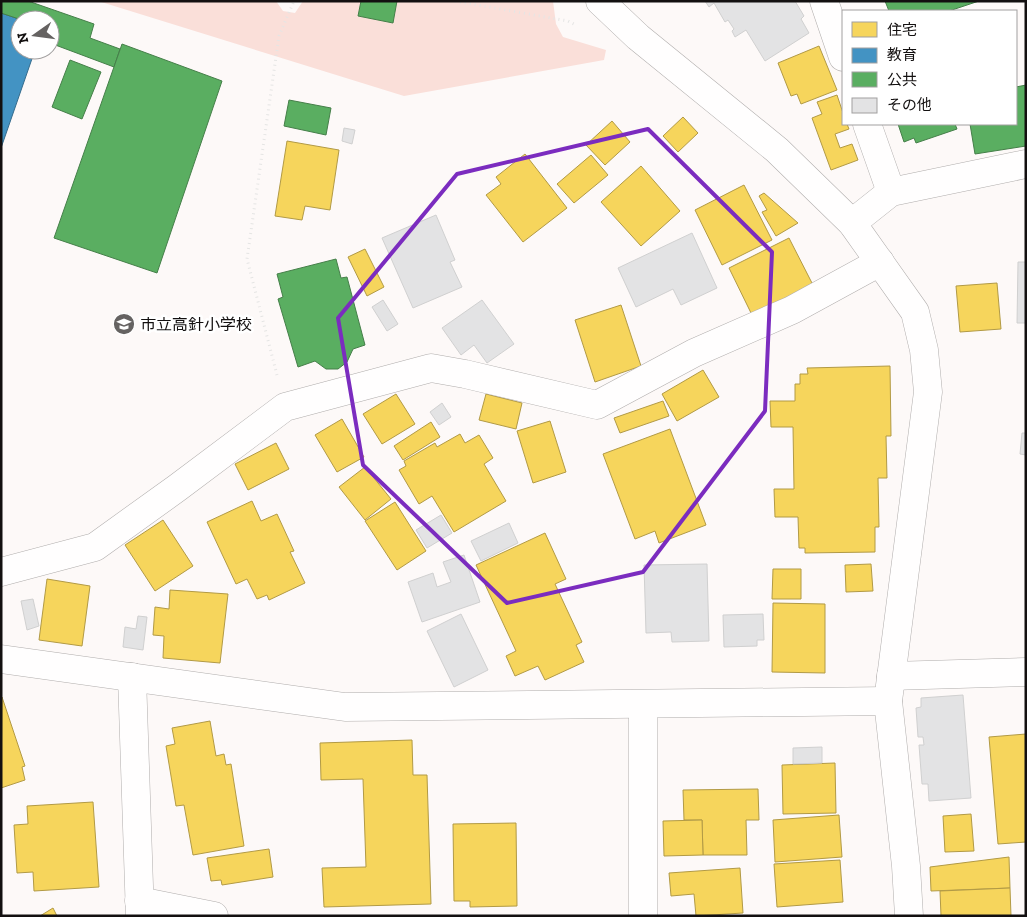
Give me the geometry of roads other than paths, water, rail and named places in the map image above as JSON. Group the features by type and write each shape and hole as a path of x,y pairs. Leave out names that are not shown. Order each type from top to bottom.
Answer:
{"street":[{"path":"600,1 638,37 777,150 852,223 915,312 924,350 928,392 889,688 909,916"},
{"path":"824,1 842,54"},
{"path":"867,125 891,192"},
{"path":"852,223 891,192 1026,164"},
{"path":"1,572 95,547 285,407 431,368 598,405 694,353 792,310 880,262"},
{"path":"1,659 346,707 643,705 889,688 1026,672"},
{"path":"132,677 140,908 214,916"},
{"path":"643,705 643,916"}],"place":[{"name":"市立高針小学校","path":"124,324"}]}
